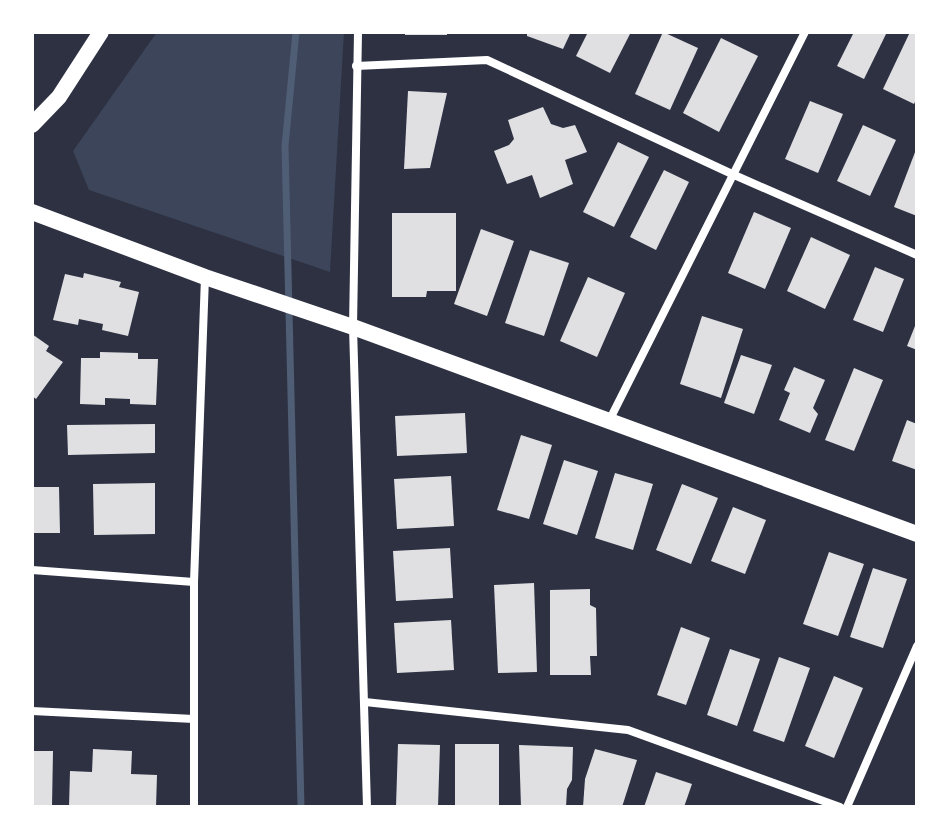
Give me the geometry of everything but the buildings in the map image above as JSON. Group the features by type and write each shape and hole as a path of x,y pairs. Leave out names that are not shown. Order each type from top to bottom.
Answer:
{"main road":[{"path":"32,125 59,97 101,32"},
{"path":"32,212 917,534"}],"street":[{"path":"358,32 353,327 367,807"},
{"path":"609,422 805,32"},
{"path":"356,66 487,60 732,174 917,255"},
{"path":"194,807 194,582 205,277"},
{"path":"32,570 194,582"},
{"path":"847,807 917,646"},
{"path":"365,702 628,730 840,807"},
{"path":"32,711 194,719"}],"shaded area":[{"path":"157,32 344,32 330,272 89,190 73,151"}],"waterway":[{"path":"296,32 285,146 301,807"}]}
